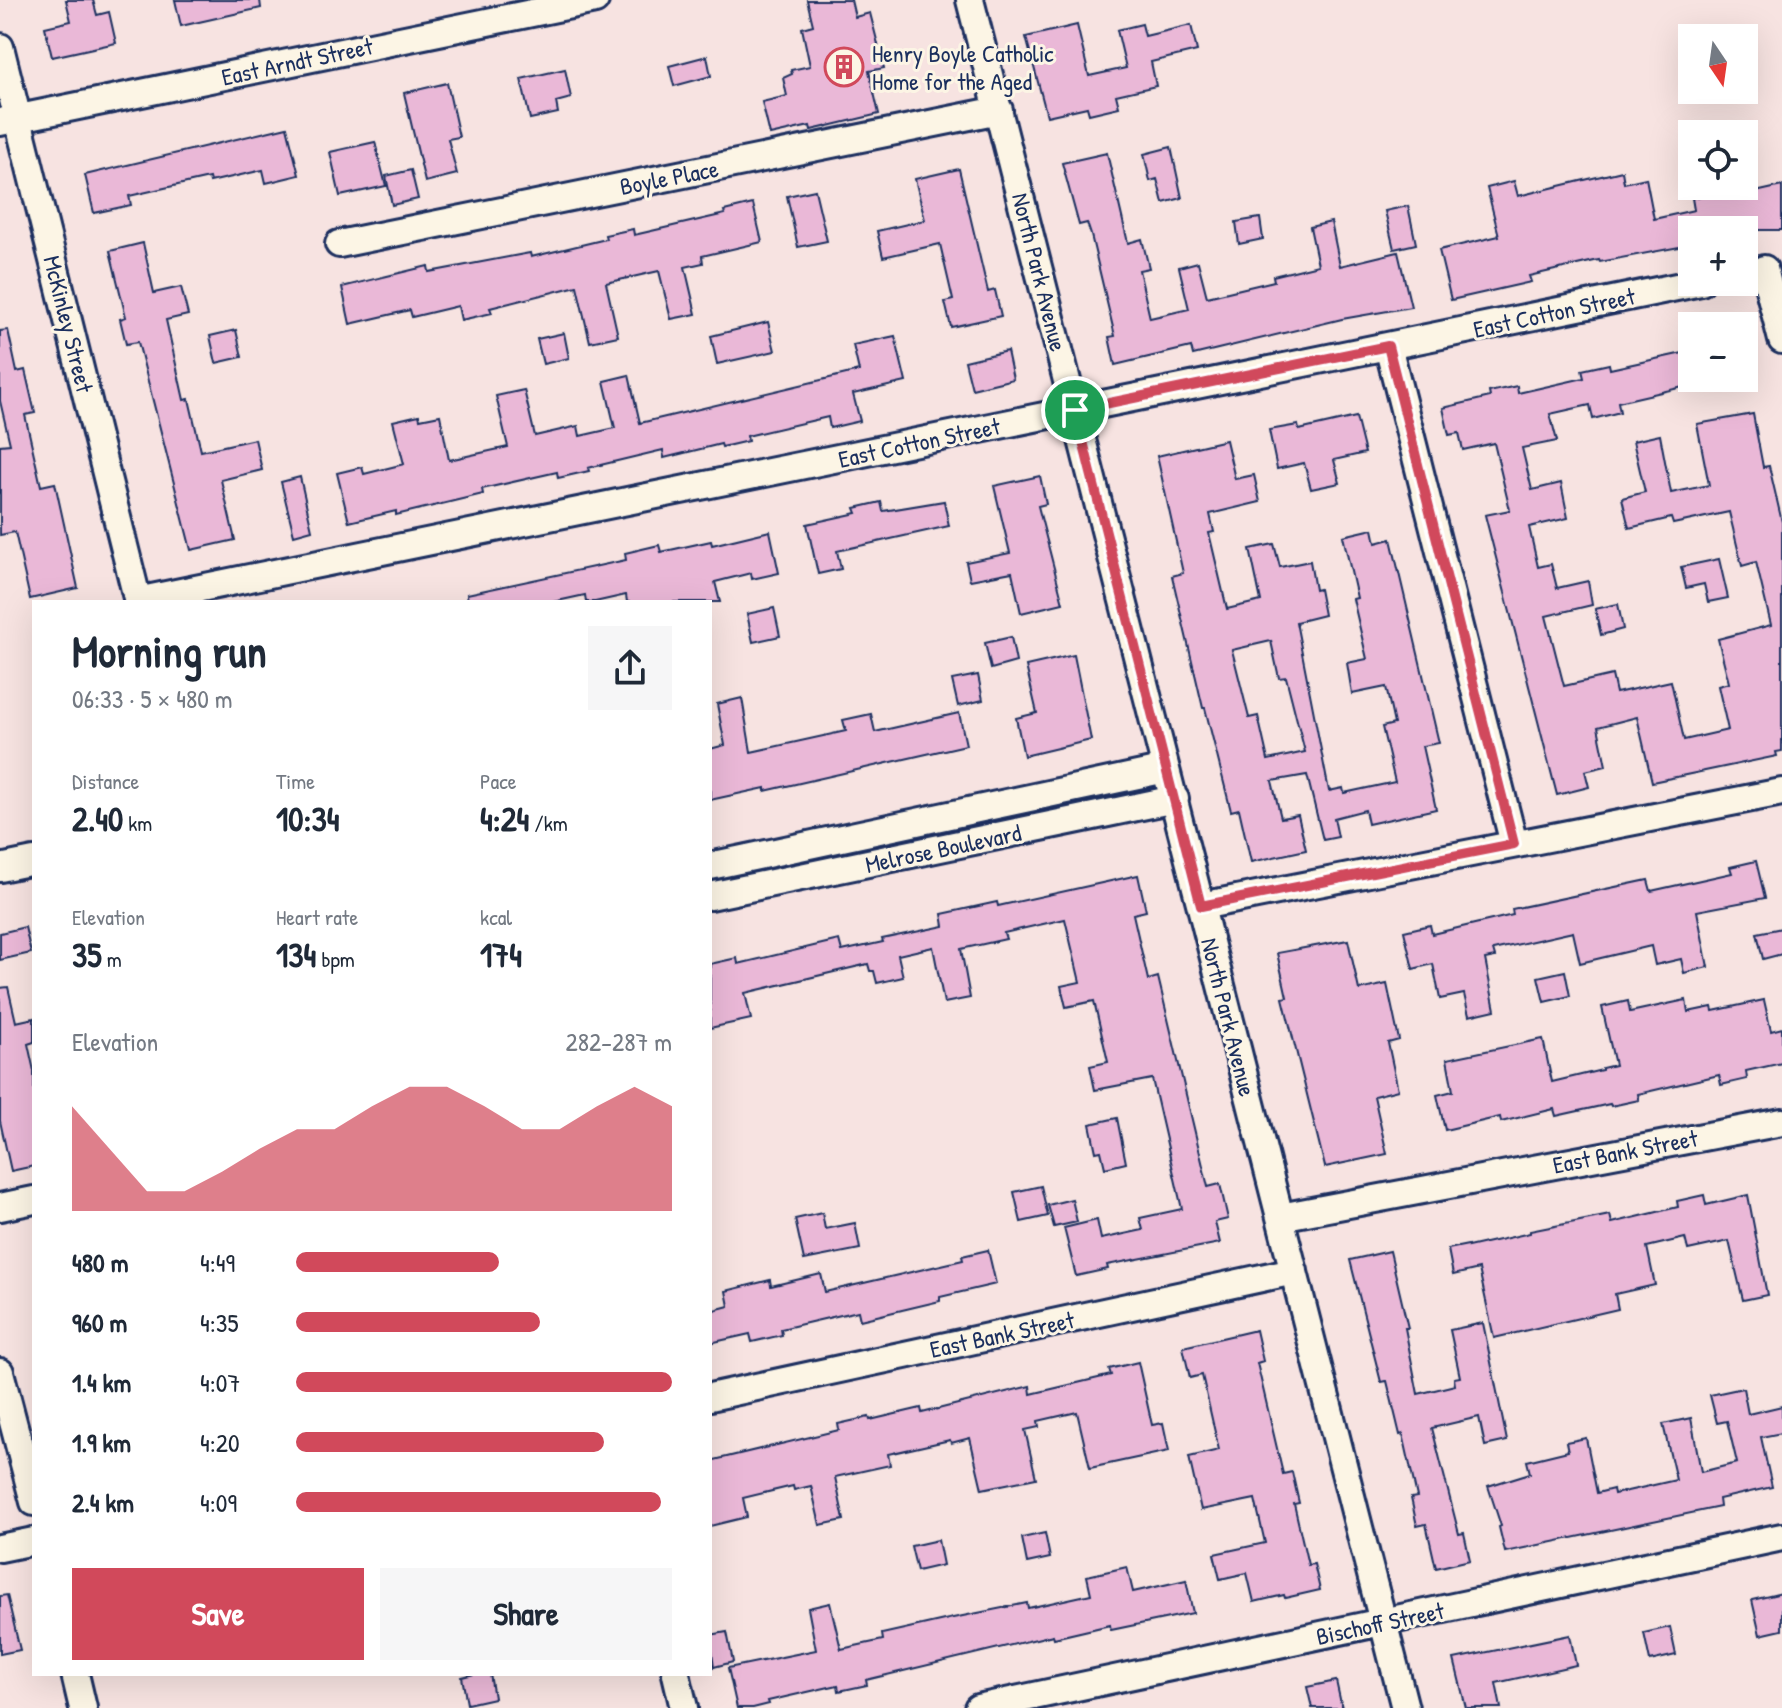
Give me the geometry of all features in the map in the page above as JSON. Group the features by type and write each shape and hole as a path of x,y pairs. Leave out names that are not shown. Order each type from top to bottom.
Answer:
{"street":[{"name":"East Arndt Street","path":"9,120 595,0"},
{"name":"North Park Avenue","path":"970,0 1405,1708"},
{"name":"McKinley Street","path":"0,47 9,120 137,600"},
{"name":"Boyle Place","path":"339,244 999,110"},
{"path":"1763,269 1782,340"},
{"name":"East Cotton Street","path":"148,600 1678,287"},
{"path":"1388,346 1514,844"},
{"name":"Melrose Boulevard","path":"712,866 1166,769"},
{"path":"1201,906 1782,792"},
{"name":"Melrose Boulevard","path":"712,896 1175,799"},
{"path":"0,868 32,861"},
{"name":"East Bank Street","path":"1280,1217 1782,1122"},
{"path":"0,1207 32,1200"},
{"name":"East Bank Street","path":"712,1397 1294,1271"},
{"path":"0,1372 32,1494"},
{"name":"Bischoff Street","path":"978,1708 1782,1537"},
{"path":"0,1548 32,1541"},
{"path":"75,1676 83,1708"},
{"path":"676,1676 684,1708"}],"building":[{"path":"66,0 93,0 97,15 109,12 116,43 52,57 45,27 71,21"},
{"path":"175,0 260,0 261,8 181,26"},
{"name":"Henry Boyle Catholic Home for the Aged","path":"807,0 851,0 855,17 870,13 884,68 869,71 879,114 811,130 810,126 770,135 762,102 787,96 783,78 792,74 791,70 810,66 802,28 813,25"},
{"path":"1142,24 1145,36 1191,25 1197,51 1151,62 1156,86 1116,95 1119,107 1089,114 1087,107 1047,116 1026,37 1077,25 1089,76 1126,68 1117,30"},
{"path":"707,56 711,76 674,86 669,66"},
{"path":"565,69 571,98 556,102 558,113 530,119 521,79"},
{"path":"447,83 459,137 448,139 457,174 425,182 404,93"},
{"path":"287,127 299,175 266,183 263,170 210,182 209,178 129,196 131,205 94,213 85,175"},
{"path":"375,142 386,186 340,196 330,152"},
{"path":"1171,147 1182,198 1163,203 1157,179 1150,181 1144,154"},
{"path":"1107,153 1128,243 1142,239 1149,268 1139,270 1150,318 1189,309 1179,267 1198,262 1207,297 1274,281 1273,276 1318,265 1310,227 1331,222 1340,266 1398,252 1411,307 1342,319 1193,355 1191,347 1115,365 1109,337 1115,336 1091,235 1087,223 1079,225 1062,163"},
{"path":"959,169 988,292 995,290 1001,316 951,327 945,302 953,300 940,244 883,257 877,231 925,220 915,179"},
{"path":"411,170 418,199 392,205 386,176"},
{"path":"1622,171 1624,183 1646,178 1654,219 1694,210 1692,200 1758,200 1758,191 1782,186 1782,230 1758,230 1758,216 1678,216 1678,247 1599,260 1529,276 1531,282 1451,300 1439,250 1499,236 1487,188 1514,181 1518,196"},
{"path":"815,190 827,241 798,247 787,196"},
{"path":"753,204 762,242 702,256 703,263 685,267 696,314 671,319 659,271 606,283 618,336 590,342 577,286 490,308 492,313 461,320 458,306 412,317 410,310 350,324 342,287 428,266 429,272 530,253 531,257 606,239 605,235 633,229 634,235 725,214 724,211"},
{"path":"1408,206 1416,244 1394,249 1385,211"},
{"path":"1260,218 1263,239 1239,244 1236,222"},
{"path":"143,243 154,293 181,287 188,315 166,320 184,400 189,399 201,451 255,439 262,470 221,480 235,540 191,550 138,342 126,344 120,319 126,317 110,251"},
{"path":"768,322 775,351 717,364 711,336"},
{"path":"8,330 17,372 25,370 35,413 25,415 41,486 55,483 78,588 30,599 15,532 0,535 0,445 10,444 0,401 0,331"},
{"path":"236,330 242,357 216,363 210,336"},
{"path":"564,333 569,358 543,364 537,339"},
{"path":"895,336 906,382 853,394 860,421 830,428 828,417 747,436 748,441 722,447 721,444 664,458 663,450 588,468 589,471 558,478 557,472 482,489 483,494 396,515 396,511 349,522 337,473 362,467 364,474 404,464 393,421 419,415 420,419 440,415 449,460 508,447 496,396 524,390 535,436 578,426 580,436 615,428 604,381 629,375 640,423 859,371 853,345"},
{"path":"1007,351 1013,379 972,389 965,361"},
{"path":"1678,354 1678,388 1618,402 1620,412 1593,419 1590,405 1550,414 1557,441 1522,448 1532,490 1561,483 1568,518 1529,527 1538,567 1551,564 1557,588 1588,581 1592,605 1546,616 1564,686 1612,675 1616,693 1671,681 1684,740 1728,730 1718,686 1729,683 1718,639 1771,625 1756,562 1742,566 1729,512 1673,524 1671,518 1629,528 1622,498 1645,492 1633,441 1660,435 1671,493 1709,485 1697,424 1753,414 1763,467 1769,466 1782,522 1782,751 1776,752 1777,756 1652,782 1637,717 1598,727 1606,766 1585,771 1589,787 1557,795 1485,515 1510,510 1494,443 1463,450 1459,433 1449,435 1443,408 1490,397 1489,392 1517,386 1518,393 1584,378 1582,370 1609,364 1610,369"},
{"path":"1356,417 1365,453 1334,460 1340,483 1311,489 1304,463 1277,469 1269,430 1298,425 1299,430"},
{"path":"1226,440 1235,479 1254,475 1260,502 1210,514 1214,532 1209,533 1227,609 1261,601 1250,549 1274,544 1280,567 1310,561 1315,590 1319,589 1324,615 1296,622 1329,791 1343,788 1344,793 1395,782 1382,727 1394,724 1386,687 1352,694 1347,663 1367,659 1343,536 1373,529 1376,543 1391,539 1439,743 1422,746 1436,809 1368,824 1365,810 1334,818 1338,837 1323,840 1307,775 1272,781 1281,818 1298,815 1306,850 1251,862 1239,809 1231,811 1172,576 1183,573 1157,456","holes":["1271,641 1279,678 1286,677 1305,752 1268,760 1258,716 1249,718 1232,650"]},
{"path":"1040,476 1046,504 1038,506 1063,603 1021,613 1012,572 970,580 966,562 1010,553 994,486"},
{"path":"300,477 312,530 294,535 281,482"},
{"path":"944,501 949,526 837,551 841,569 818,574 807,524 857,513 855,508 881,502 883,511"},
{"path":"770,531 779,573 752,579 751,573 715,582 720,602 627,600 626,595 604,600 586,600 585,595 562,600 468,600 467,594 626,560 625,553 659,545 661,552 711,541 712,545"},
{"path":"1719,559 1728,598 1708,602 1704,584 1686,588 1681,567"},
{"path":"1618,604 1623,629 1601,635 1595,609"},
{"path":"774,608 780,636 753,642 747,614"},
{"path":"1011,637 1016,662 991,669 985,643"},
{"path":"1074,655 1091,740 1024,756 1016,718 1037,713 1026,666"},
{"path":"978,675 983,700 958,706 952,680"},
{"path":"742,698 751,752 846,731 843,720 871,714 875,732 959,713 966,745 765,791 765,788 712,800 712,748 725,745 717,704"},
{"path":"1756,861 1765,898 1697,911 1708,967 1684,973 1681,959 1655,965 1651,946 1580,963 1573,932 1493,950 1495,957 1485,959 1495,1010 1469,1016 1464,994 1440,999 1433,964 1413,969 1404,931 1430,925 1432,934 1513,915 1512,909 1648,880 1651,891 1732,873 1730,867"},
{"path":"1138,875 1146,911 1133,914 1148,980 1158,977 1208,1187 1220,1184 1228,1219 1215,1222 1220,1243 1107,1265 1108,1269 1076,1276 1064,1228 1097,1220 1101,1239 1143,1230 1140,1218 1182,1209 1152,1079 1095,1090 1090,1066 1108,1062 1094,1001 1066,1007 1061,986 1080,982 1065,919 1004,933 1006,939 961,949 970,998 944,1003 933,947 898,955 903,977 877,983 874,971 870,971 868,964 745,993 751,1019 712,1028 712,964 737,958 738,964 839,940 842,951 944,926 942,914 997,902 998,906"},
{"path":"25,927 31,953 0,960 0,933"},
{"path":"1782,928 1782,954 1763,959 1757,933"},
{"path":"1348,940 1359,990 1387,984 1399,1040 1388,1043 1398,1090 1374,1096 1387,1154 1325,1167 1283,998 1287,997 1277,953"},
{"path":"1565,971 1570,996 1544,1002 1538,977"},
{"path":"8,987 16,1022 32,1018 32,1043 28,1044 32,1062 32,1166 11,1171 0,1121 0,988"},
{"path":"1686,1000 1688,1012 1712,1007 1713,1011 1764,1000 1771,1031 1782,1028 1782,1063 1746,1071 1747,1079 1721,1085 1719,1075 1638,1094 1639,1100 1611,1106 1556,1116 1554,1109 1501,1122 1500,1117 1445,1130 1437,1095 1453,1091 1447,1059 1543,1039 1552,1082 1602,1070 1615,1065 1602,1007 1628,1001 1630,1012"},
{"path":"1117,1118 1126,1163 1105,1168 1101,1151 1096,1152 1090,1124"},
{"path":"1041,1186 1048,1216 1021,1222 1014,1192"},
{"path":"1704,1195 1706,1205 1748,1195 1767,1295 1743,1300 1729,1241 1688,1250 1685,1238 1647,1247 1655,1285 1615,1294 1618,1309 1494,1338 1479,1269 1453,1275 1448,1249 1610,1215 1612,1223 1678,1207 1677,1201"},
{"path":"1072,1199 1077,1222 1054,1227 1048,1205"},
{"path":"822,1213 825,1229 855,1223 860,1249 804,1260 795,1219"},
{"path":"988,1250 996,1284 860,1320 858,1311 781,1329 782,1335 752,1342 750,1334 712,1343 712,1310 729,1306 726,1291 770,1280 771,1286 821,1274 825,1292 963,1260 962,1256"},
{"path":"1390,1251 1408,1328 1405,1328 1418,1394 1455,1385 1454,1378 1460,1377 1450,1330 1483,1323 1507,1441 1485,1446 1479,1417 1432,1428 1459,1534 1464,1533 1470,1560 1436,1568 1426,1524 1417,1526 1411,1498 1417,1497 1403,1434 1400,1435 1387,1381 1381,1382 1350,1260"},
{"path":"1256,1330 1263,1361 1257,1363 1283,1474 1292,1472 1299,1503 1294,1504 1308,1565 1314,1564 1320,1590 1254,1602 1247,1573 1220,1579 1214,1554 1265,1543 1255,1499 1201,1510 1189,1457 1219,1450 1202,1375 1190,1378 1183,1347"},
{"path":"1138,1362 1152,1425 1163,1423 1169,1451 1090,1468 1077,1412 1038,1421 1039,1427 1025,1430 1036,1478 982,1489 970,1438 951,1443 950,1440 888,1454 890,1465 835,1477 844,1520 820,1525 811,1486 794,1490 793,1486 743,1498 747,1517 712,1526 712,1461 839,1430 838,1424 921,1408 922,1413 1030,1386 1031,1394 1111,1375 1109,1369"},
{"path":"1743,1388 1748,1414 1782,1406 1782,1433 1761,1437 1772,1487 1719,1499 1720,1507 1505,1552 1501,1526 1488,1486 1530,1473 1527,1461 1568,1451 1566,1442 1586,1438 1597,1493 1613,1489 1614,1494 1676,1480 1663,1424 1691,1418 1701,1472 1737,1463 1727,1421 1717,1423 1710,1395"},
{"path":"1045,1533 1050,1558 1027,1563 1022,1538"},
{"path":"938,1540 943,1565 917,1571 911,1546"},
{"path":"1127,1567 1133,1592 1186,1580 1193,1613 1111,1630 1110,1625 1054,1638 1053,1635 866,1680 867,1685 839,1691 838,1685 768,1701 769,1704 753,1708 737,1708 728,1668 816,1650 808,1608 830,1603 841,1649 883,1640 882,1634 953,1618 1027,1603 1028,1608 1091,1594 1087,1576"},
{"path":"1782,1593 1782,1630 1760,1635 1752,1600"},
{"path":"7,1595 20,1650 0,1654 0,1596"},
{"path":"1670,1627 1676,1655 1650,1661 1644,1633"},
{"path":"727,1632 733,1662 714,1667 712,1635"},
{"path":"1570,1635 1576,1665 1496,1683 1501,1708 1466,1708 1454,1659"},
{"path":"490,1676 494,1698 467,1704 462,1677"},
{"path":"1336,1681 1342,1708 1312,1708 1307,1687"}],"place":[{"name":"Henry Boyle Catholic Home for the Aged","path":"844,67"}],"route":[{"path":"1388,346 1514,844 1201,906 1075,410 1388,346"}]}
